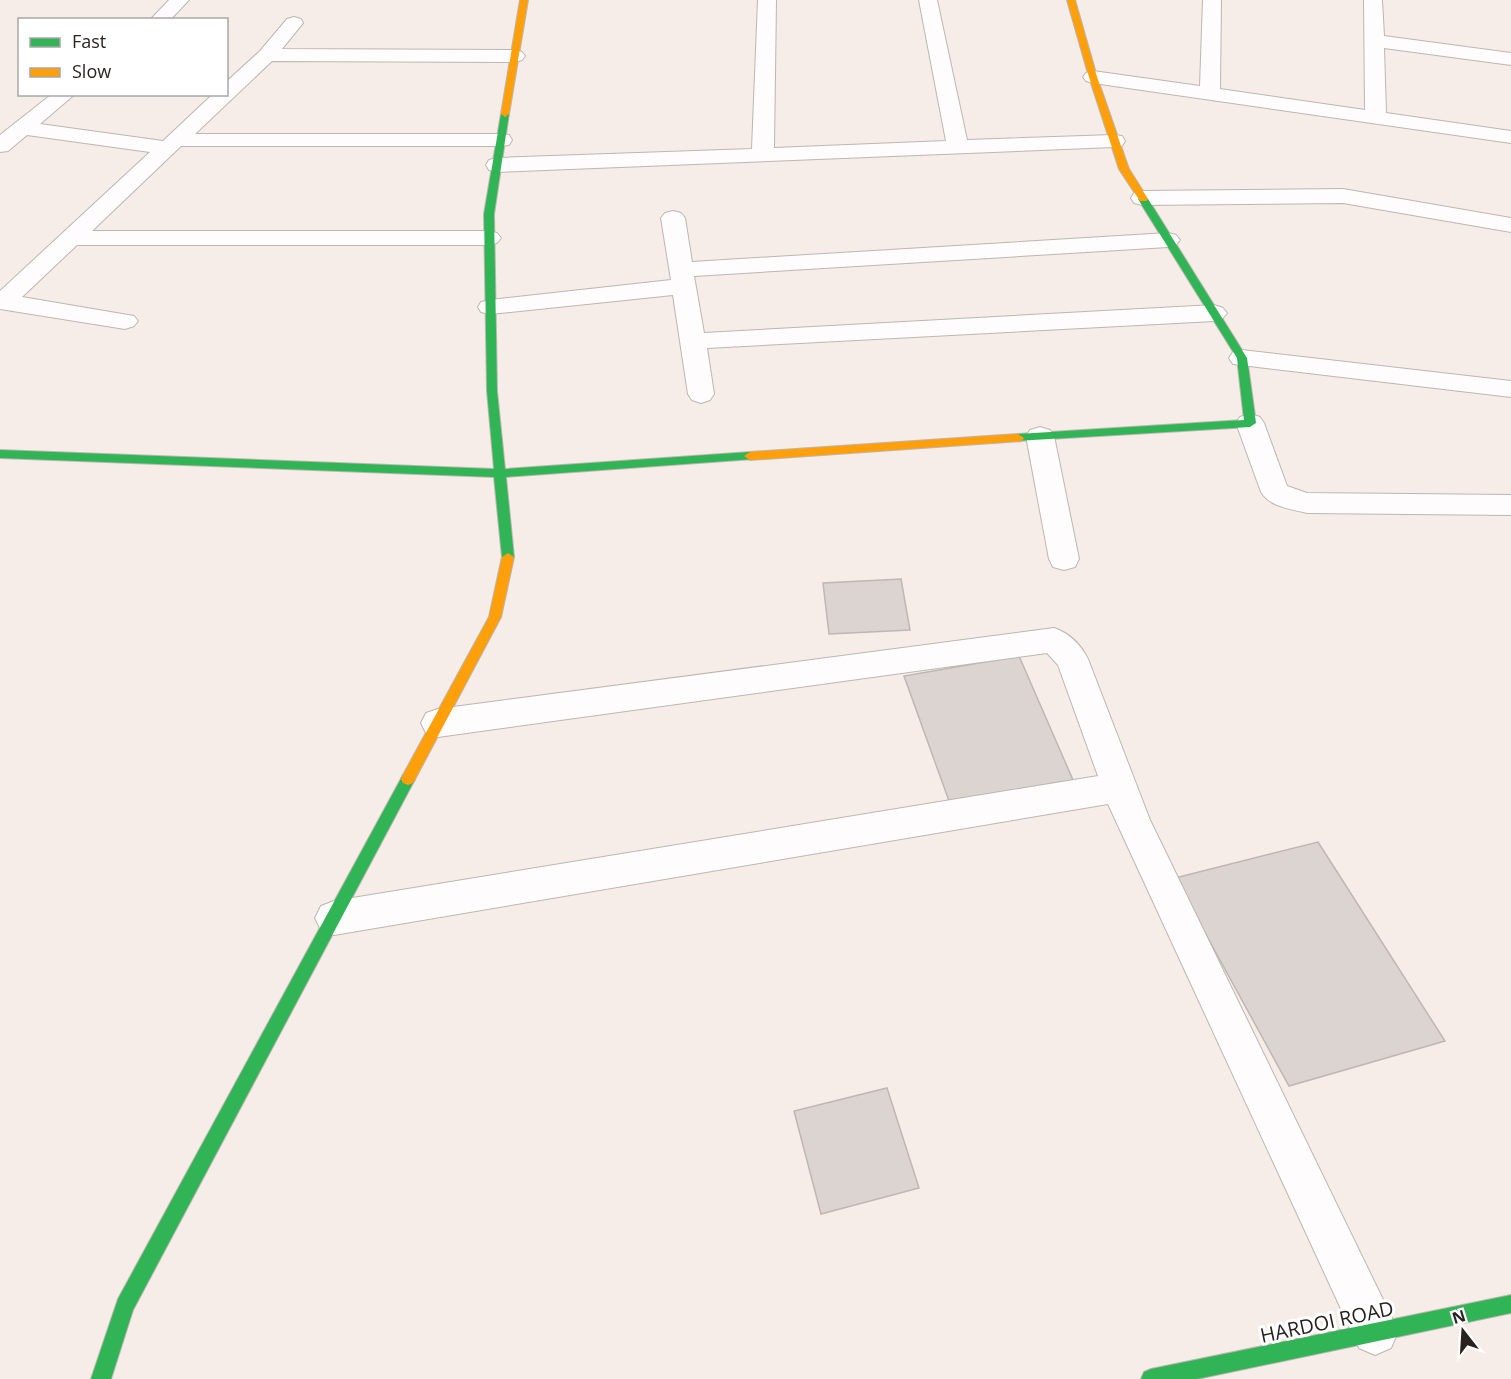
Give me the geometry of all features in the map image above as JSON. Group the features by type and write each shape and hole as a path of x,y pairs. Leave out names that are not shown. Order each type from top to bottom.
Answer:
{"street":[{"path":"161,18 180,0"},
{"path":"101,1379 125,1306 495,617 508,558 492,391 489,214 524,0"},
{"path":"763,155 767,0"},
{"path":"928,0 958,147"},
{"path":"1071,0 1093,77 1124,169 1242,358 1250,423 1275,492 1307,503 1511,505"},
{"path":"1210,94 1212,0"},
{"path":"1372,0 1376,118"},
{"path":"228,92 267,55 294,23"},
{"path":"1374,41 1511,59"},
{"path":"267,55 515,56"},
{"path":"1093,77 1511,137"},
{"path":"0,146 63,96"},
{"path":"2,302 224,96"},
{"path":"23,128 172,144 501,140"},
{"path":"497,165 1114,141"},
{"path":"1142,198 1343,196 1511,225"},
{"path":"673,218 700,394"},
{"path":"72,238 489,238"},
{"path":"490,307 682,278 1168,240"},
{"path":"2,302 125,321"},
{"path":"692,341 1214,313"},
{"path":"1242,358 1511,388"},
{"path":"0,454 500,473 1250,423"},
{"path":"1040,436 1064,560"},
{"path":"438,723 1054,640 1072,659 1132,820 1375,1332"},
{"path":"334,918 1120,787"},
{"name":"HARDOI ROAD","path":"1151,1379 1511,1304"}],"building":[{"path":"901,579 910,630 829,634 823,583"},
{"path":"1019,656 1073,780 949,801 904,676"},
{"path":"1318,842 1445,1041 1289,1086 1175,878"},
{"path":"887,1088 919,1188 821,1214 794,1111"}],"traffic: fast":[{"path":"505,114 489,214 492,391 508,557"},
{"path":"1018,438 1250,423 1242,358 1143,199"},
{"path":"0,454 500,473 750,456"},
{"path":"101,1379 125,1306 408,779"},
{"path":"1151,1379 1511,1304"}],"traffic: slow":[{"path":"505,114 524,0"},
{"path":"1071,0 1093,77 1124,169 1143,199"},
{"path":"750,456 1018,438"},
{"path":"408,779 495,617 508,557"}]}
